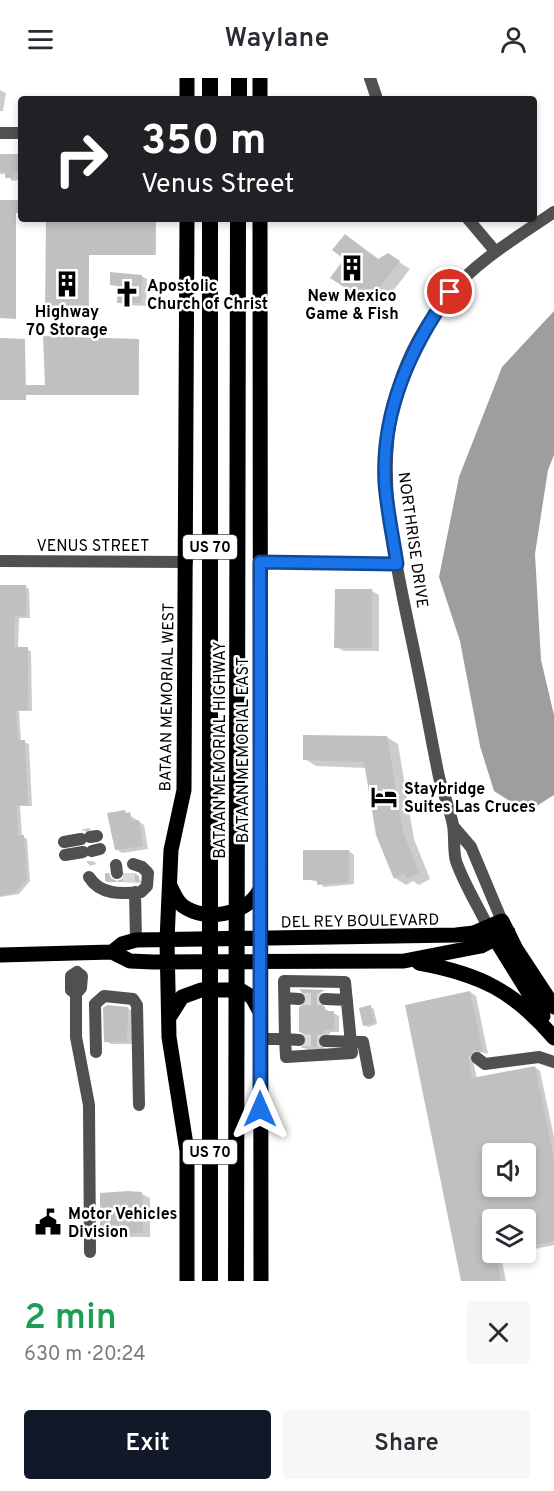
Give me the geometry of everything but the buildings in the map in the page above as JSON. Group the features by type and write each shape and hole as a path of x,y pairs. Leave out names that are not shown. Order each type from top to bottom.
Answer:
{"highway":[{"path":"210,78 210,96"},
{"path":"239,78 239,96"},
{"name":"BATAAN MEMORIAL HIGHWAY","path":"210,222 210,1281"},
{"name":"BATAAN MEMORIAL HIGHWAY","path":"236,1281 238,222"},
{"path":"237,1260 241,1269 242,1281"}],"main road":[{"path":"187,78 187,96"},
{"path":"260,78 260,96"},
{"name":"BATAAN MEMORIAL WEST","path":"187,222 184,790 171,850 167,940 171,1055 187,1151 187,1281"},
{"name":"BATAAN MEMORIAL EAST","path":"260,222 261,1281"},
{"path":"171,886 177,901 184,907 201,914 233,912 247,906 259,891"},
{"path":"498,930 554,1007"},
{"path":"498,930 554,1036"},
{"name":"DEL REY BOULEVARD","path":"112,952 122,944 136,940 386,938 456,935 498,930"},
{"name":"DEL REY BOULEVARD","path":"0,955 77,955 112,952 130,961 404,961 451,954 498,930"},
{"path":"383,960 386,938"},
{"path":"404,961 458,970 487,982 527,1009 554,1036"},
{"path":"169,1018 182,997 201,990 240,990 252,997 259,1010"}],"street":[{"path":"370,78 376,96"},
{"path":"0,133 18,133"},
{"name":"NORTHRISE DRIVE","path":"498,930 456,860 453,826 440,779 397,564 385,482 386,444 400,381 421,336 450,292 495,251 554,213"},
{"path":"471,222 495,251"},
{"name":"VENUS STREET","path":"0,561 187,562"},
{"path":"260,562 397,564"},
{"name":"NORTHRISE DRIVE","path":"453,826 471,847 498,930"},
{"path":"64,848 91,844"},
{"path":"89,877 102,891 125,878 136,940"},
{"path":"77,955 77,972 82,976 81,988 76,994 76,1037 89,1105 90,1252"},
{"path":"317,960 318,981"},
{"path":"284,981 345,982 352,1053 286,1057 285,998 284,981"},
{"path":"96,1052 95,1004 104,996 133,999 137,1005 139,1105"},
{"path":"285,998 299,999"},
{"path":"326,999 347,1000"},
{"path":"259,1040 299,1040"},
{"path":"325,1041 363,1042 369,1073"},
{"path":"477,1058 485,1064 539,1057 554,1062"}],"shaded area":[{"path":"554,311 554,455 548,470 535,554 541,660 554,715 554,795 527,812 494,791 480,746 460,641 439,577 459,477 502,367"}],"tunnel":[{"path":"129,873 129,882"},
{"path":"299,999 325,999"},
{"path":"299,1040 325,1041"}],"place":[{"name":"New Mexico Game & Fish","path":"352,268"},
{"name":"Highway 70 Storage","path":"67,284"},
{"name":"Apostolic Church of Christ","path":"127,294"},
{"name":"Staybridge Suites Las Cruces","path":"384,797"},
{"name":"Motor Vehicles Division","path":"48,1222"}],"route":[{"path":"260,1109 260,562 397,564 385,482 386,444 392,408 411,356 430,320 450,292"}]}
